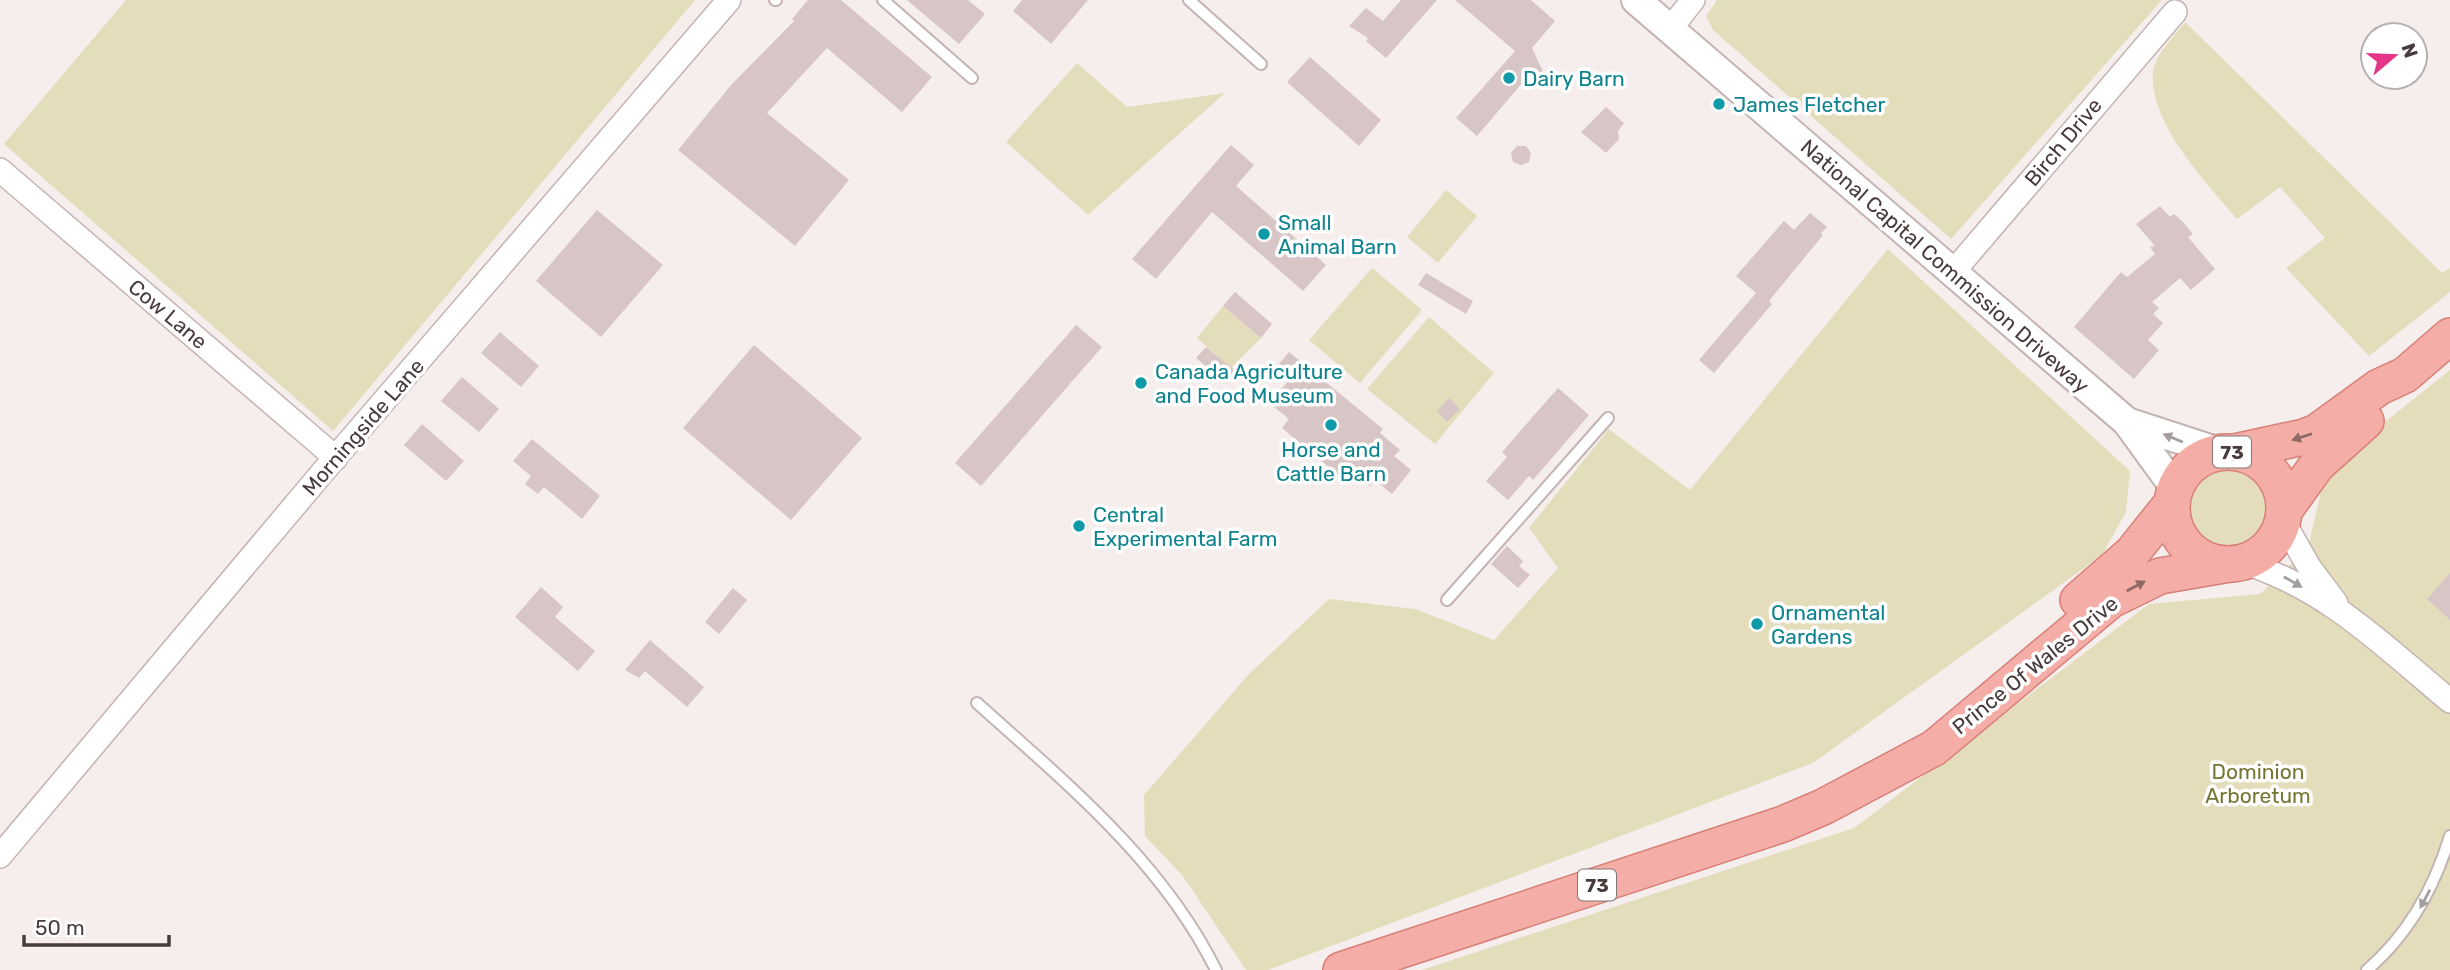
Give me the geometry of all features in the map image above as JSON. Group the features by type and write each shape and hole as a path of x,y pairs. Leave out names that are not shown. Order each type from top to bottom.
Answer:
{"main road":[{"name":"73","path":"2174,496 2192,464 2227,452 2304,437 2316,432 2379,387 2405,374 2450,335"},
{"name":"73","path":"2237,563 2267,548 2283,516 2317,465 2389,402 2405,374"},
{"name":"73","path":"2227,452 2258,461 2276,478 2283,516"},
{"path":"2174,496 2176,529 2192,551 2217,563 2237,563"},
{"name":"Prince Of Wales Drive","path":"1851,792 2115,570 2174,496"},
{"name":"Prince Of Wales Drive","path":"1340,970 1783,824 1824,807 1934,748 2111,600 2160,576 2237,563"}],"street":[{"name":"Morningside Lane","path":"0,856 336,458 729,0"},
{"name":"National Capital Commission Driveway","path":"1636,0 2127,422 2174,496"},
{"path":"1670,29 1693,0"},
{"name":"Birch Drive","path":"1953,272 2175,12"},
{"name":"Cow Lane","path":"0,170 336,458"},
{"name":"National Capital Commission Driveway","path":"2127,422 2227,452"},
{"path":"2283,516 2309,567 2340,608"},
{"path":"2237,563 2284,576 2340,608 2450,701"}],"lane":[{"path":"883,0 972,78"},
{"path":"1189,0 1261,64"},
{"path":"1447,600 1608,418"},
{"path":"977,704 1062,779 1159,880 1181,908 1216,970"},
{"path":"2367,970 2396,943 2418,913 2450,836"}],"green space":[{"path":"126,0 695,0 333,431 4,144"},
{"path":"1717,0 2162,0 1951,239 1713,30 1706,16"},
{"path":"2185,22 2442,273 2450,268 2450,292 2369,356 2286,268 2325,238 2280,187 2237,219 2196,170 2170,132 2154,92 2153,72 2161,52"},
{"path":"1077,63 1127,107 1225,93 1088,215 1006,142"},
{"path":"1446,190 1477,216 1438,263 1407,237"},
{"name":"Ornamental Gardens","path":"1888,249 2130,471 2126,512 2102,555 1813,763 1268,970 1246,970 1182,875 1145,836 1144,795 1249,674 1329,599 1415,609 1494,640 1558,568 1529,528 1609,429 1690,490"},
{"path":"1372,268 1422,310 1360,383 1309,340"},
{"path":"1223,306 1261,338 1231,368 1197,338"},
{"path":"1429,317 1494,373 1435,444 1367,389"},
{"name":"Dominion Arboretum","path":"2450,370 2450,970 1422,970 1854,828 2149,604 2260,594 2308,548 2326,469"},
{"path":"2227,466 2244,469 2258,478 2267,492 2270,509 2267,526 2258,540 2244,549 2227,552 2210,549 2196,540 2187,526 2184,509 2187,492 2196,478 2210,469"}],"building":[{"path":"808,0 841,0 932,77 902,112 827,48 767,113 849,180 795,246 678,150 732,84 794,21 792,19"},
{"path":"907,0 968,0 985,14 959,44"},
{"path":"1022,0 1088,0 1051,44 1013,11"},
{"path":"1401,0 1437,0 1386,58 1366,41 1368,38 1349,26 1366,8 1383,21"},
{"name":"Dairy Barn","path":"1455,0 1531,0 1555,21 1532,48 1546,78 1535,68 1477,136 1456,118 1515,51"},
{"path":"1310,57 1381,120 1359,146 1287,82"},
{"path":"1606,107 1624,123 1618,131 1619,139 1606,153 1581,132"},
{"name":"Small Animal Barn","path":"1231,145 1254,165 1236,186 1326,265 1303,291 1212,212 1156,279 1132,259"},
{"path":"1517,146 1526,146 1531,153 1529,162 1521,165 1513,162 1511,153"},
{"path":"2160,206 2170,217 2174,214 2182,221 2193,234 2188,237 2215,269 2191,290 2180,278 2152,302 2159,308 2153,314 2163,323 2148,340 2159,350 2134,379 2074,327 2121,272 2127,277 2155,254 2150,247 2155,246 2136,224"},
{"path":"597,210 663,265 601,337 536,281"},
{"path":"1810,213 1827,227 1821,233 1823,235 1769,301 1772,304 1714,373 1699,360 1756,293 1736,276 1784,221 1794,230"},
{"path":"1426,273 1473,301 1466,314 1418,285"},
{"path":"1235,292 1272,324 1261,338 1223,306"},
{"path":"1076,325 1102,347 981,486 955,463"},
{"path":"500,332 539,366 521,387 481,353"},
{"path":"754,345 862,438 791,520 683,428"},
{"path":"1206,347 1237,372 1227,384 1196,358"},
{"name":"Horse and Cattle Barn","path":"1289,352 1383,429 1380,433 1400,450 1394,456 1411,470 1392,494 1375,480 1370,486 1350,470 1343,479 1282,428 1289,419 1270,404 1288,381 1274,370"},
{"path":"462,377 499,409 479,432 441,401"},
{"path":"1558,388 1589,415 1533,480 1529,476 1508,500 1486,481 1507,457 1502,452"},
{"path":"1449,398 1460,409 1447,422 1437,411"},
{"path":"422,424 464,461 446,481 404,445"},
{"path":"532,439 600,496 582,519 544,487 538,494 525,484 531,476 513,461"},
{"path":"1507,546 1523,561 1519,566 1530,575 1518,588 1491,564"},
{"path":"2450,573 2450,620 2427,599"},
{"path":"541,587 563,607 555,617 595,651 578,671 515,617"},
{"path":"733,588 747,600 719,634 705,622"},
{"path":"650,640 704,687 687,707 645,671 639,678 625,670"}],"place":[{"name":"Dairy Barn","path":"1509,78"},
{"name":"James Fletcher","path":"1719,104"},
{"name":"Small Animal Barn","path":"1264,234"},
{"name":"Canada Agriculture and Food Museum","path":"1141,383"},
{"name":"Horse and Cattle Barn","path":"1331,425"},
{"name":"Central Experimental Farm","path":"1079,526"},
{"name":"Ornamental Gardens","path":"1757,624"}]}
